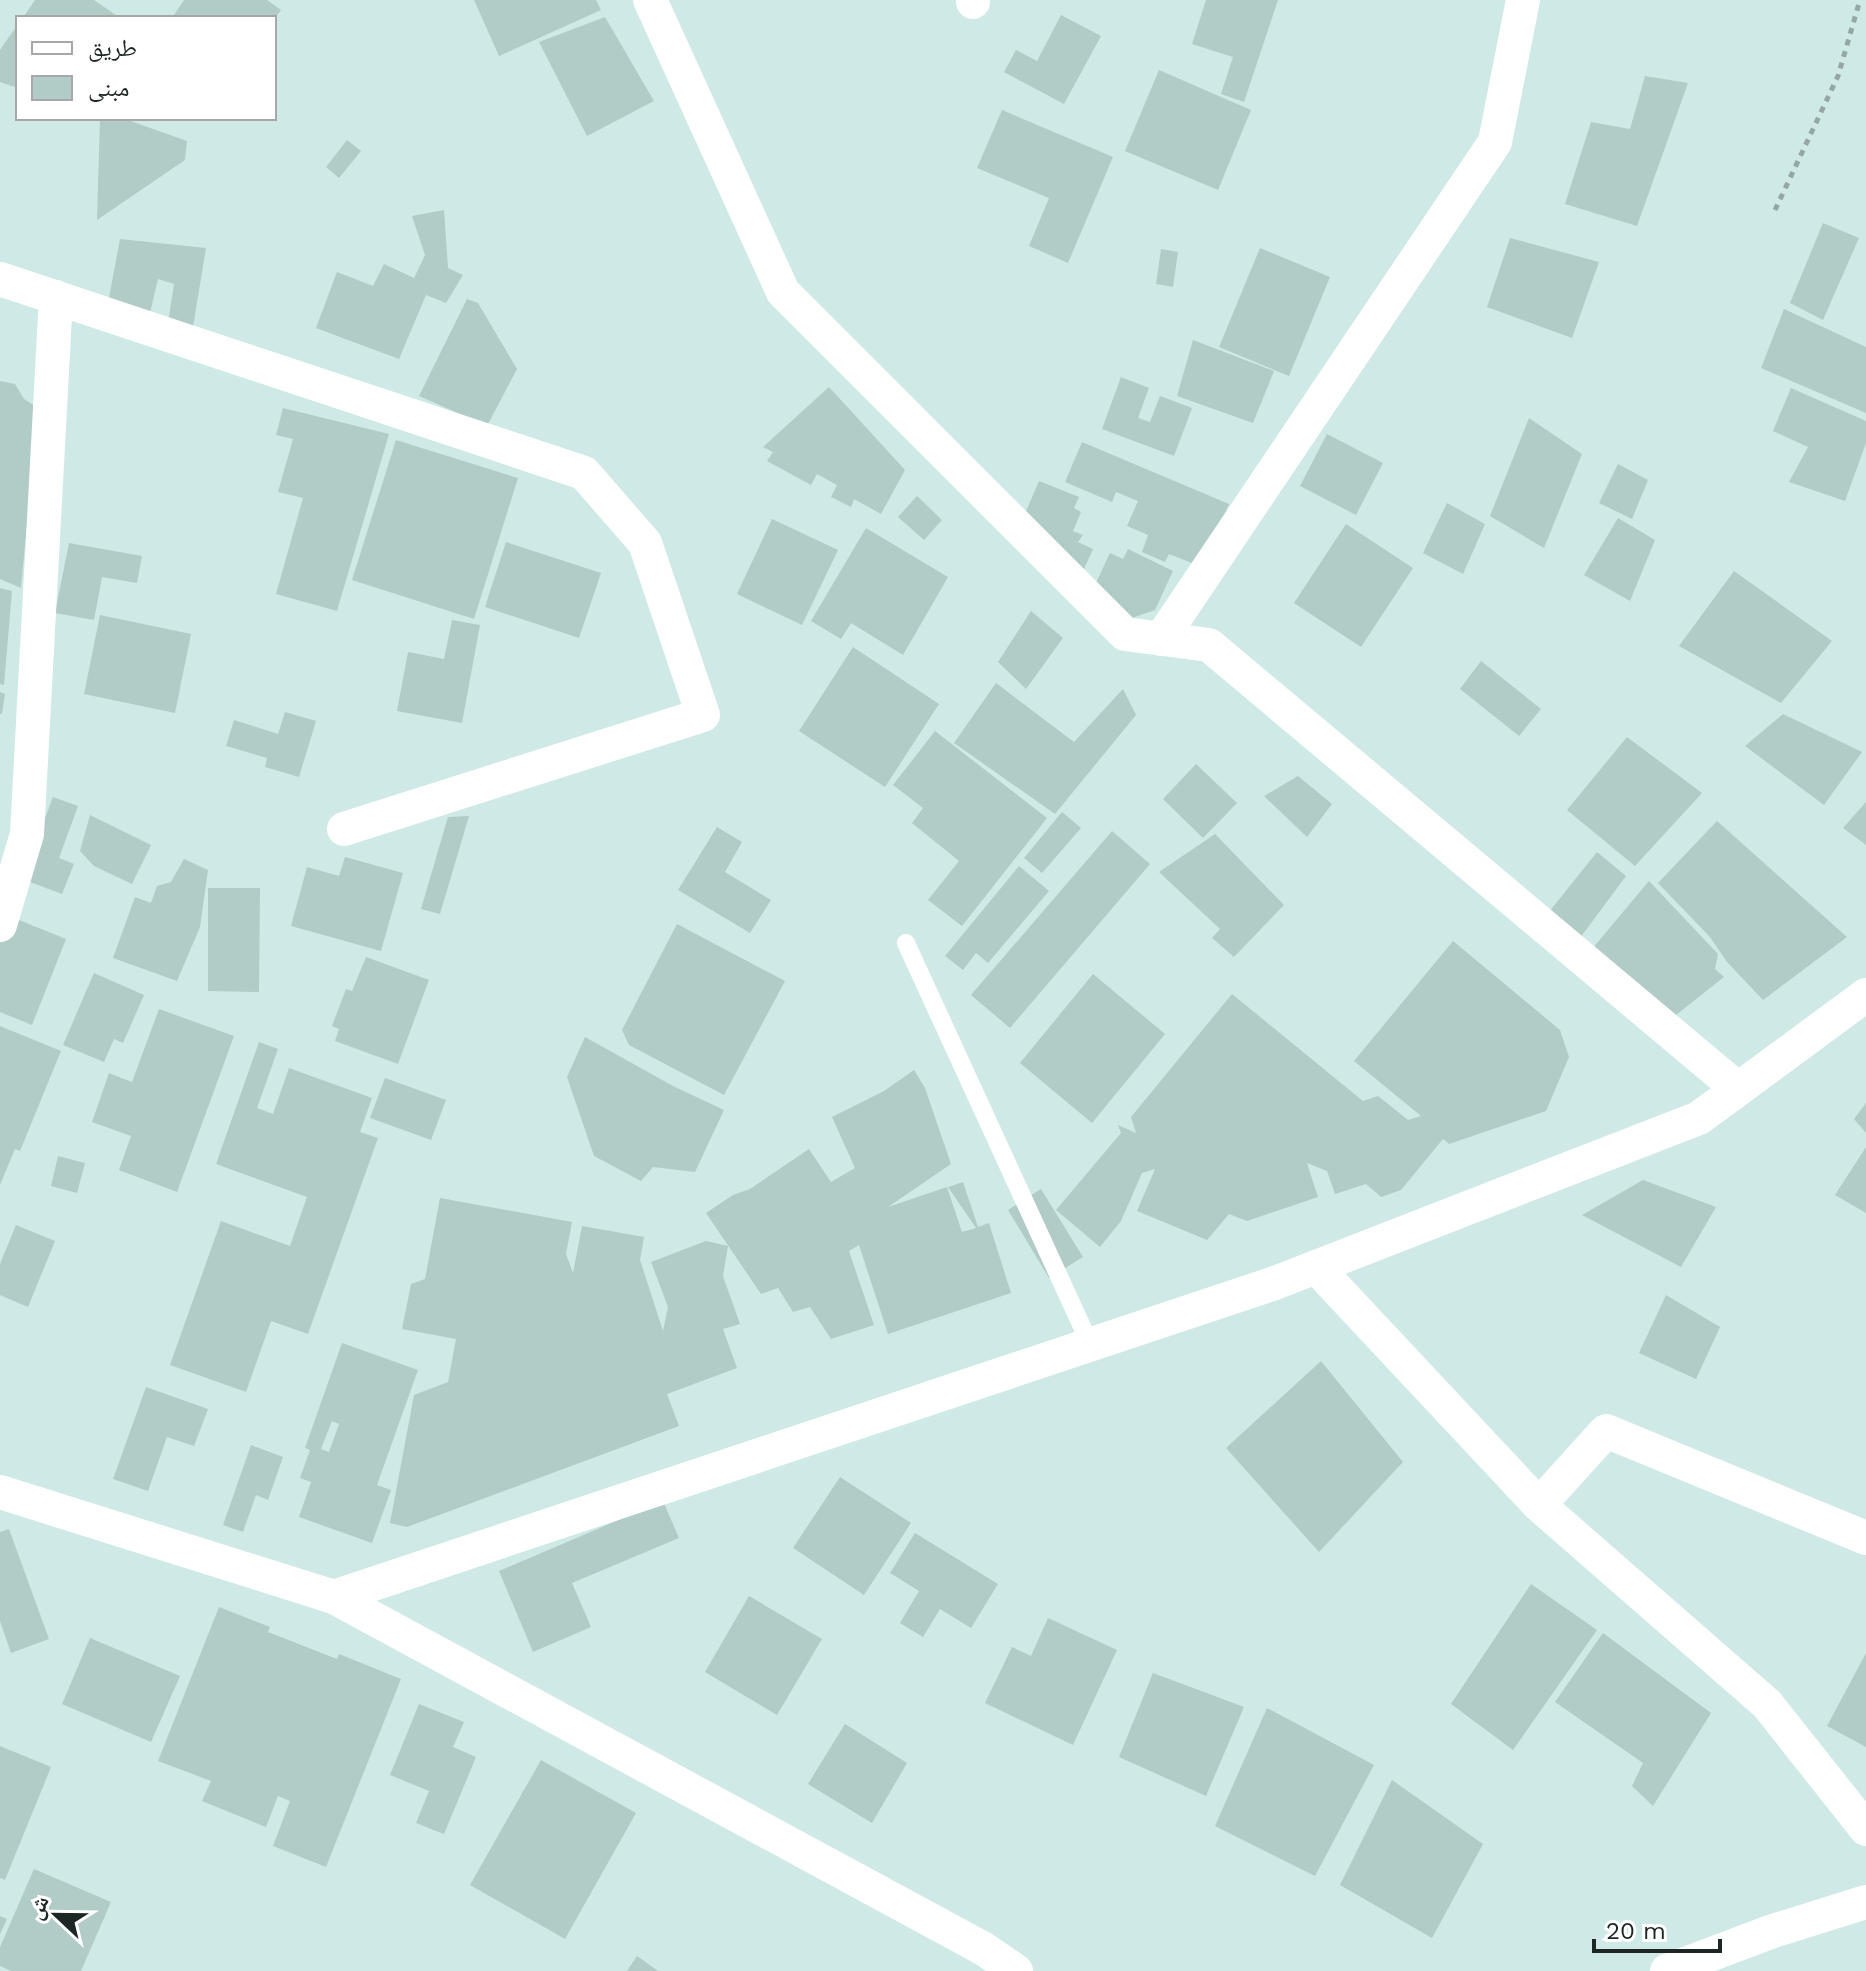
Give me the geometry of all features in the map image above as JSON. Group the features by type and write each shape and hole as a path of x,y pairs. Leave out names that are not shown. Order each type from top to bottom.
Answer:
{"street":[{"path":"650,0 783,292 1125,634 1209,645 1738,1089"},
{"path":"1161,639 1495,142 1523,0"},
{"path":"0,279 584,473 645,543 703,715 344,829"},
{"path":"0,925 27,834 56,297"},
{"path":"334,1597 1275,1283 1699,1118 1866,995"},
{"path":"1316,1267 1539,1505 1767,1704 1866,1829"},
{"path":"1539,1505 1606,1431 1866,1538"},
{"path":"0,1492 334,1597 984,1949 1016,1971"},
{"path":"1667,1971 1773,1931 1866,1902"}],"lane":[{"path":"906,943 1090,1344"}],"path":[{"path":"1775,210 1838,76 1860,0"}],"building":[{"path":"35,0 94,0 117,16 24,16"},
{"path":"184,0 267,0 281,10 276,17 173,16"},
{"path":"474,0 596,0 601,10 499,56"},
{"path":"1206,0 1278,0 1244,102 1221,94 1233,57 1192,44"},
{"path":"1061,15 1101,36 1064,104 1004,72 1016,50 1037,61"},
{"path":"605,17 654,101 587,136 539,42"},
{"path":"16,27 16,87 0,82 0,50"},
{"path":"1159,70 1251,110 1218,190 1125,151"},
{"path":"1645,76 1688,83 1637,226 1565,204 1591,122 1630,129"},
{"path":"1002,110 1113,157 1068,263 1029,246 1049,198 977,168"},
{"path":"100,120 128,120 187,141 185,160 97,220"},
{"path":"347,140 361,151 339,178 326,167"},
{"path":"444,210 448,268 463,275 446,303 426,295 399,359 316,328 337,272 373,286 384,264 414,278 425,255 412,216"},
{"path":"1823,223 1859,238 1823,320 1790,303"},
{"path":"1510,238 1599,262 1572,338 1487,307"},
{"path":"120,239 206,248 192,333 168,323 174,284 158,279 150,313 109,298"},
{"path":"1260,248 1330,277 1289,376 1219,347"},
{"path":"1161,249 1178,252 1173,287 1156,284"},
{"path":"467,299 478,303 517,369 487,426 419,396"},
{"path":"1784,309 1866,347 1866,413 1761,368"},
{"path":"1193,340 1274,371 1253,423 1177,396"},
{"path":"1121,377 1149,388 1138,418 1150,422 1160,396 1192,408 1174,456 1102,429"},
{"path":"0,381 15,384 24,399 38,408 21,588 0,579"},
{"path":"829,387 905,470 881,514 854,499 851,507 831,497 837,485 817,474 811,485 767,461 773,452 763,447"},
{"path":"1791,388 1866,421 1866,443 1845,501 1789,482 1808,447 1773,431"},
{"path":"283,408 389,434 337,611 276,594 303,498 278,492 293,439 276,435"},
{"path":"1529,418 1582,454 1544,548 1490,516"},
{"path":"1327,434 1383,463 1356,515 1300,486"},
{"path":"396,440 518,478 474,619 352,580"},
{"path":"1082,442 1229,504 1202,567 1169,554 1165,562 1142,552 1148,535 1127,526 1138,501 1116,492 1112,502 1065,482"},
{"path":"1618,464 1648,480 1632,519 1599,503"},
{"path":"1039,481 1079,497 1074,508 1081,512 1073,531 1083,535 1078,542 1093,549 1080,578 1021,523"},
{"path":"917,496 942,520 924,540 898,517"},
{"path":"1447,503 1485,524 1463,574 1423,553"},
{"path":"1618,518 1655,540 1630,601 1584,575"},
{"path":"772,519 838,550 802,625 737,594"},
{"path":"1346,524 1413,568 1361,647 1294,603"},
{"path":"866,528 948,577 903,655 851,623 841,639 811,621"},
{"path":"506,542 601,573 579,638 485,607"},
{"path":"69,543 142,556 137,583 102,577 94,620 55,613"},
{"path":"1128,549 1173,571 1155,610 1132,618 1089,598 1110,553 1123,559"},
{"path":"1734,571 1832,641 1781,703 1679,646"},
{"path":"0,588 12,591 4,685 0,684"},
{"path":"1031,611 1063,638 1026,689 998,662"},
{"path":"100,615 191,634 175,713 84,694"},
{"path":"452,620 480,625 462,723 397,711 408,652 444,659"},
{"path":"853,647 939,704 885,787 799,731"},
{"path":"1481,661 1541,709 1519,736 1460,689"},
{"path":"996,683 1074,742 1123,689 1136,715 1055,814 954,743"},
{"path":"0,692 5,694 2,714 0,714"},
{"path":"285,712 316,721 299,777 265,767 267,758 226,746 234,720 278,734"},
{"path":"1783,714 1862,752 1824,805 1745,746"},
{"path":"935,731 1047,818 962,926 928,900 959,861 912,823 923,808 893,785"},
{"path":"1627,737 1702,793 1635,866 1567,810"},
{"path":"1196,764 1237,803 1203,838 1163,799"},
{"path":"1298,776 1332,804 1307,837 1264,796"},
{"path":"53,797 78,806 59,858 74,864 62,894 22,879"},
{"path":"1866,802 1866,845 1843,828"},
{"path":"1062,812 1081,828 1042,873 1024,858"},
{"path":"90,815 151,845 132,884 94,866 80,851"},
{"path":"469,816 440,914 421,909 448,817"},
{"path":"1717,821 1847,937 1763,1000 1727,962 1710,937 1658,883"},
{"path":"717,827 742,842 725,872 771,900 750,933 678,890"},
{"path":"1112,831 1150,864 1010,1028 971,995"},
{"path":"1215,834 1284,905 1234,957 1212,938 1220,929 1159,872"},
{"path":"1597,852 1626,876 1580,938 1549,912"},
{"path":"345,857 403,873 381,951 291,926 307,867 339,876"},
{"path":"184,859 208,870 200,927 177,981 113,958 135,897 151,903 157,886 171,882"},
{"path":"1019,866 1049,891 988,963 976,953 963,970 945,956"},
{"path":"1649,881 1718,954 1715,969 1724,977 1676,1015 1592,949"},
{"path":"208,888 260,888 259,992 208,991"},
{"path":"14,918 66,939 32,1025 0,1012 0,920"},
{"path":"677,924 785,981 724,1095 629,1045 622,1030"},
{"path":"1453,941 1560,1030 1569,1057 1546,1111 1449,1144 1443,1139 1401,1190 1381,1197 1366,1184 1335,1194 1327,1171 1307,1163 1318,1197 1247,1221 1229,1214 1207,1240 1137,1211 1155,1169 1142,1173 1121,1221 1100,1247 1056,1210 1121,1133 1118,1125 1136,1133 1131,1117 1232,994 1363,1101 1378,1096 1408,1120 1421,1116 1354,1061"},
{"path":"366,957 429,980 398,1064 335,1041 339,1029 332,1026 346,989 352,991"},
{"path":"94,973 144,995 123,1043 114,1039 104,1062 63,1045"},
{"path":"1093,974 1165,1034 1092,1123 1020,1063"},
{"path":"159,1009 234,1036 177,1192 119,1170 131,1136 92,1122 109,1073 132,1082"},
{"path":"0,1026 61,1051 20,1151 15,1149 0,1185"},
{"path":"585,1037 673,1086 724,1110 695,1172 653,1167 641,1181 594,1156 567,1077"},
{"path":"259,1042 278,1049 257,1108 273,1114 289,1068 372,1098 360,1132 378,1138 308,1334 271,1321 246,1392 170,1365 221,1221 290,1246 307,1197 216,1164"},
{"path":"914,1070 925,1088 951,1164 888,1207 947,1187 962,1232 976,1228 948,1187 963,1182 978,1227 989,1223 1011,1293 888,1334 859,1245 849,1251 874,1325 831,1339 810,1307 793,1312 778,1288 761,1294 706,1213 733,1195 750,1189 809,1149 831,1182 855,1168 832,1117 884,1091"},
{"path":"385,1078 446,1100 431,1140 370,1118"},
{"path":"1866,1103 1866,1133 1854,1119"},
{"path":"1866,1147 1866,1213 1835,1195"},
{"path":"58,1156 85,1163 77,1193 51,1186"},
{"path":"1643,1180 1716,1207 1681,1267 1582,1215"},
{"path":"1041,1189 1083,1257 1049,1278 1008,1210"},
{"path":"440,1198 572,1222 566,1254 573,1273 582,1226 644,1237 640,1260 663,1331 668,1307 651,1262 706,1241 728,1246 723,1276 740,1324 723,1329 737,1368 667,1394 679,1426 407,1527 390,1523 414,1395 448,1382 456,1339 402,1329 411,1284 425,1279"},
{"path":"16,1225 55,1241 28,1307 0,1295 0,1264"},
{"path":"1666,1295 1720,1327 1696,1379 1639,1353"},
{"path":"342,1343 418,1370 377,1485 391,1490 372,1543 299,1517 311,1482 300,1478 310,1450 305,1448","holes":["332,1421 339,1424 329,1452 321,1449"]},
{"path":"1321,1361 1403,1462 1319,1552 1226,1448"},
{"path":"146,1387 208,1409 194,1446 167,1437 148,1491 113,1479"},
{"path":"251,1445 283,1457 268,1500 256,1495 243,1532 223,1525"},
{"path":"840,1477 911,1523 864,1595 793,1548"},
{"path":"663,1501 679,1538 572,1583 591,1627 533,1652 499,1571"},
{"path":"9,1529 49,1639 11,1653 0,1621 0,1532"},
{"path":"915,1533 998,1584 971,1628 940,1609 923,1637 900,1623 919,1591 890,1573"},
{"path":"1531,1584 1597,1630 1513,1750 1451,1704"},
{"path":"749,1596 822,1639 777,1715 705,1672"},
{"path":"219,1607 270,1627 268,1632 337,1659 339,1654 401,1679 326,1867 273,1846 290,1801 278,1796 266,1827 202,1801 211,1781 158,1761"},
{"path":"1048,1618 1117,1650 1073,1745 985,1703 1012,1647 1031,1656"},
{"path":"1603,1633 1711,1713 1653,1806 1632,1786 1643,1763 1555,1702"},
{"path":"90,1638 180,1676 151,1742 62,1704"},
{"path":"1866,1653 1866,1747 1827,1726"},
{"path":"1153,1673 1244,1707 1206,1796 1119,1757"},
{"path":"419,1704 464,1722 453,1747 476,1757 444,1834 416,1823 429,1791 390,1775"},
{"path":"1267,1708 1374,1765 1315,1876 1215,1826"},
{"path":"845,1724 907,1763 872,1823 808,1784"},
{"path":"0,1746 51,1767 5,1880 0,1878"},
{"path":"541,1760 636,1813 565,1939 470,1885"},
{"path":"1392,1780 1483,1844 1432,1938 1340,1885"},
{"path":"34,1869 111,1902 81,1971 11,1971 0,1966 0,1947"},
{"path":"0,1916 7,1919 0,1934"},
{"path":"637,1956 658,1971 627,1971"}]}
